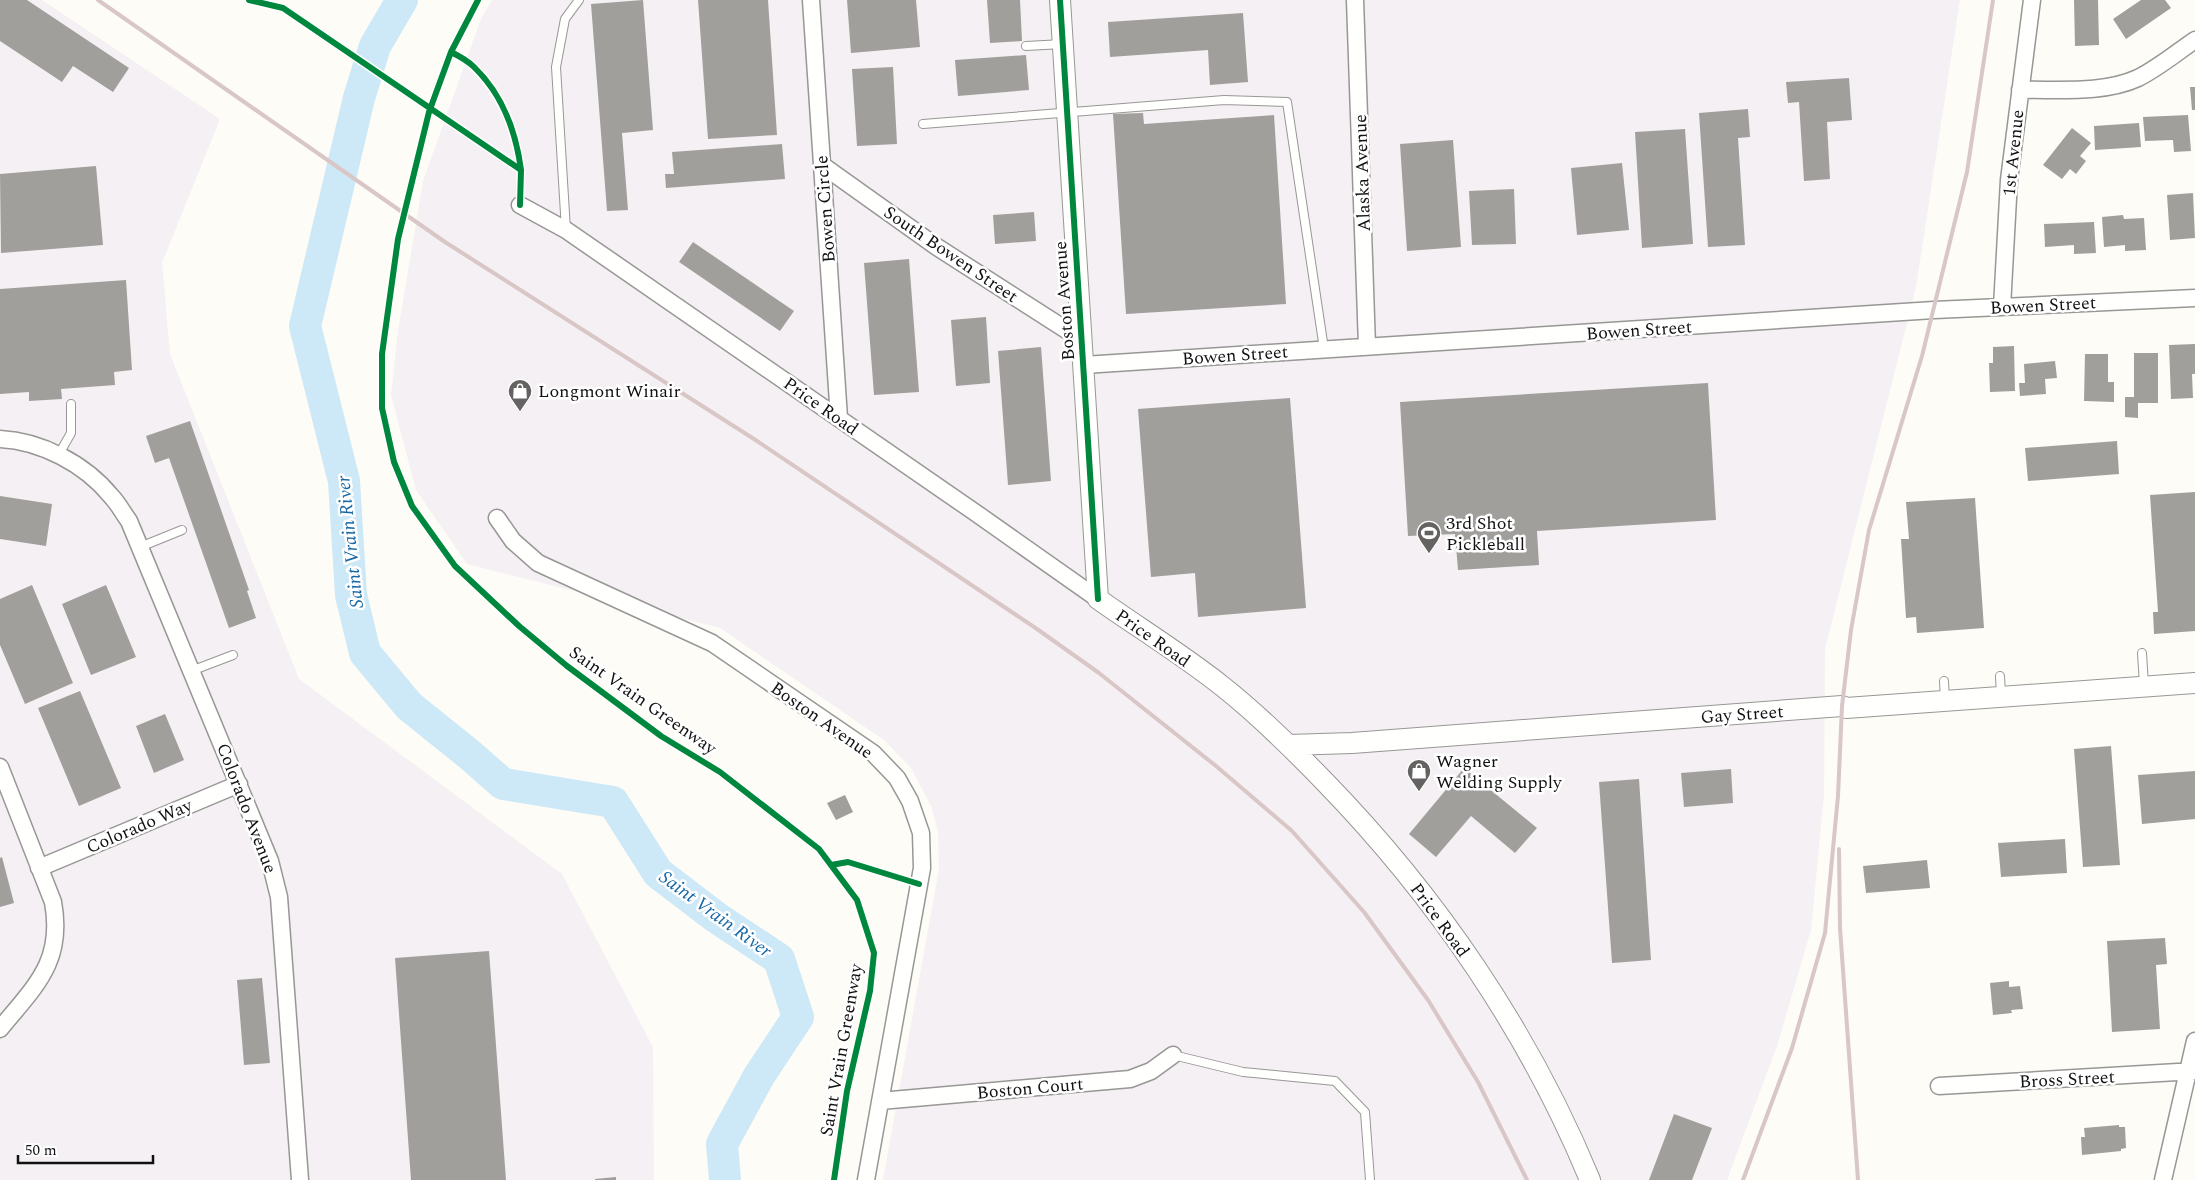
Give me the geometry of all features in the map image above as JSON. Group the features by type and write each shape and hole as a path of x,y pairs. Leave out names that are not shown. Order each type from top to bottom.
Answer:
{"street":[{"name":"Bowen Circle","path":"811,0 839,418"},
{"name":"Boston Avenue","path":"1060,0 1098,600"},
{"name":"Alaska Avenue","path":"1355,0 1367,346"},
{"name":"1st Avenue","path":"2002,307 2009,180 2032,0"},
{"path":"2020,90 2106,88 2136,79 2157,68 2195,40"},
{"name":"South Bowen Street","path":"822,165 937,247 1082,340"},
{"name":"Price Road","path":"520,205 566,230 1222,686 1289,745 1365,824 1434,908 1501,1007 1551,1094 1590,1180"},
{"name":"Bowen Street","path":"1084,365 2002,307 2195,298"},
{"path":"0,439 36,446 58,456"},
{"name":"Colorado Avenue","path":"58,456 82,470 111,496 129,521 270,861 279,897 300,1180"},
{"name":"Boston Avenue","path":"497,518 513,541 538,563 712,643 873,753 897,778 914,811 921,833 922,868 866,1180"},
{"name":"Gay Street","path":"1289,745 1352,743 1842,706 1846,708 2195,683"},
{"path":"0,767 53,902 57,923 54,950 43,975 0,1029"},
{"name":"Colorado Way","path":"39,868 239,784"},
{"path":"2163,1180 2191,1072 2195,1041"},
{"name":"Boston Court","path":"880,1101 1130,1079 1151,1071 1173,1055"},
{"name":"Bross Street","path":"1939,1086 2191,1072"}],"lane":[{"path":"566,230 556,66 565,19 579,0"},
{"path":"1026,46 1063,44"},
{"path":"923,124 1224,100 1287,102 1324,349"},
{"path":"58,456 71,433 71,404"},
{"path":"140,547 182,530"},
{"path":"2142,653 2144,687"},
{"path":"191,671 233,655"},
{"path":"2000,676 2002,697"},
{"path":"1944,681 1945,701"},
{"path":"1173,1055 1243,1072 1335,1081 1365,1112 1370,1180"}],"shaded area":[{"path":"0,0 42,0 220,119 162,263 170,354 299,679 562,874 653,1047 654,1180 0,1180"},
{"path":"492,0 1960,0 1916,287 1825,649 1824,795 1811,930 1778,1043 1727,1180 883,1180 939,869 938,831 931,806 911,768 884,740 720,628 467,564 416,490 391,395 398,331 423,181 481,19"}],"building":[{"path":"0,0 27,0 129,68 113,92 73,66 62,82 0,41"},
{"path":"643,0 653,130 622,133 628,210 607,211 591,4"},
{"path":"698,0 768,0 777,135 708,139"},
{"path":"847,0 916,0 920,47 851,53"},
{"path":"987,0 1020,0 1022,41 990,43"},
{"path":"2074,0 2098,0 2099,45 2075,46"},
{"path":"2141,0 2165,0 2171,8 2126,39 2113,19"},
{"path":"1243,13 1248,82 1210,85 1208,50 1110,57 1108,22"},
{"path":"1026,55 1029,90 958,96 955,60"},
{"path":"893,67 897,144 857,146 852,69"},
{"path":"1849,78 1852,120 1827,122 1830,179 1804,181 1799,102 1788,103 1786,82"},
{"path":"2190,87 2195,87 2195,110 2192,110"},
{"path":"1748,109 1750,137 1738,138 1745,245 1708,247 1699,113"},
{"path":"1143,113 1144,124 1274,115 1286,304 1126,314 1113,114"},
{"path":"2188,115 2191,151 2174,152 2173,140 2145,141 2143,117"},
{"path":"2139,123 2141,147 2095,150 2094,126"},
{"path":"2072,128 2091,143 2080,156 2086,161 2076,174 2070,169 2062,179 2043,165"},
{"path":"1685,129 1693,244 1642,248 1635,132"},
{"path":"1453,140 1461,247 1407,251 1400,144"},
{"path":"782,144 785,179 666,188 665,174 674,174 672,152"},
{"path":"1622,163 1629,230 1577,235 1571,168"},
{"path":"96,166 103,245 1,253 0,174"},
{"path":"1514,189 1516,244 1472,245 1469,191"},
{"path":"2193,193 2195,238 2170,240 2167,195"},
{"path":"1034,212 1036,241 995,244 993,215"},
{"path":"2123,215 2124,219 2144,218 2146,250 2125,251 2125,245 2104,247 2102,217"},
{"path":"2094,222 2096,253 2074,254 2074,245 2045,247 2044,224"},
{"path":"693,242 794,311 780,331 679,262"},
{"path":"909,259 919,392 874,395 864,263"},
{"path":"126,280 132,370 114,372 115,385 61,389 62,399 29,401 29,392 0,394 0,289"},
{"path":"986,317 990,383 956,386 951,320"},
{"path":"2195,344 2195,374 2192,374 2193,398 2171,399 2169,345"},
{"path":"2014,346 2015,391 1990,392 1989,363 1993,363 1993,347"},
{"path":"1041,347 1051,481 1008,485 998,351"},
{"path":"2134,353 2158,353 2158,403 2138,403 2138,418 2125,417 2125,397 2134,397"},
{"path":"2085,354 2108,354 2108,382 2114,382 2114,402 2084,401"},
{"path":"2055,361 2057,378 2045,379 2046,394 2020,396 2019,383 2025,383 2024,364"},
{"path":"1708,383 1716,520 1537,531 1539,565 1458,570 1455,534 1408,536 1400,402"},
{"path":"1290,398 1306,608 1198,617 1195,573 1151,577 1138,409"},
{"path":"190,421 249,590 247,591 256,618 229,628 169,458 155,463 146,436"},
{"path":"2117,441 2119,474 2028,481 2025,448"},
{"path":"2195,492 2195,631 2154,634 2153,612 2158,612 2150,495"},
{"path":"0,496 52,504 46,546 0,539"},
{"path":"1975,498 1984,628 1917,633 1916,617 1906,618 1901,539 1909,539 1906,502"},
{"path":"32,585 73,683 25,704 0,645 0,599"},
{"path":"106,585 136,657 91,675 62,604"},
{"path":"80,691 121,788 79,806 38,708"},
{"path":"165,714 184,760 154,773 136,726"},
{"path":"2111,746 2120,865 2083,867 2074,749"},
{"path":"1464,768 1537,828 1515,853 1471,816 1436,857 1409,834"},
{"path":"1731,769 1733,803 1684,807 1681,773"},
{"path":"2195,771 2195,819 2142,824 2138,775"},
{"path":"1639,779 1651,960 1612,963 1599,782"},
{"path":"845,795 853,812 836,820 827,803"},
{"path":"2065,839 2067,873 2001,877 1998,843"},
{"path":"2,857 14,903 0,907 0,858"},
{"path":"1927,860 1930,888 1866,893 1863,866"},
{"path":"2165,938 2167,964 2156,965 2160,1029 2112,1032 2107,941"},
{"path":"489,951 506,1180 411,1180 395,958"},
{"path":"262,978 270,1063 244,1065 237,980"},
{"path":"2009,981 2009,987 2020,986 2023,1009 2011,1010 2012,1013 1993,1015 1990,983"},
{"path":"1674,1114 1712,1128 1692,1180 1649,1180"},
{"path":"2119,1125 2119,1127 2125,1127 2126,1148 2121,1149 2121,1151 2082,1155 2081,1137 2085,1137 2084,1128"},
{"path":"616,1177 616,1180 595,1180 595,1179"}],"waterway":[{"name":"Saint Vrain River","path":"402,0 375,46 359,98 305,326 344,481 351,595 365,653 409,706 503,784 613,802 658,873 717,918 779,959 798,1017 759,1076 722,1144 725,1180"}],"railway":[{"path":"98,0 445,242 754,439 1037,629 1099,673 1216,766 1292,831 1364,912 1428,1000 1478,1082 1527,1180"},
{"path":"1743,1180 1792,1048 1825,933 1838,796 1842,706 1851,630 1869,530 1922,356 1967,172 1993,0"},
{"path":"1839,849 1840,928 1858,1180"}],"cycle path":[{"path":"249,0 283,8 521,170 520,205"},
{"name":"Saint Vrain Greenway","path":"478,0 451,52 429,112 398,239 382,354 382,408 394,462 412,506 455,566 519,626 567,666 661,736 720,772 819,849 857,900 874,953 870,991 847,1091 834,1180"},
{"path":"1060,0 1098,599"},
{"path":"451,52 474,67 500,101 511,128 521,170"},
{"path":"831,865 848,862 919,884"}],"place":[{"name":"Longmont Winair","path":"520,412"},
{"name":"3rd Shot Pickleball","path":"1429,554"},
{"name":"Wagner Welding Supply","path":"1419,792"}]}
